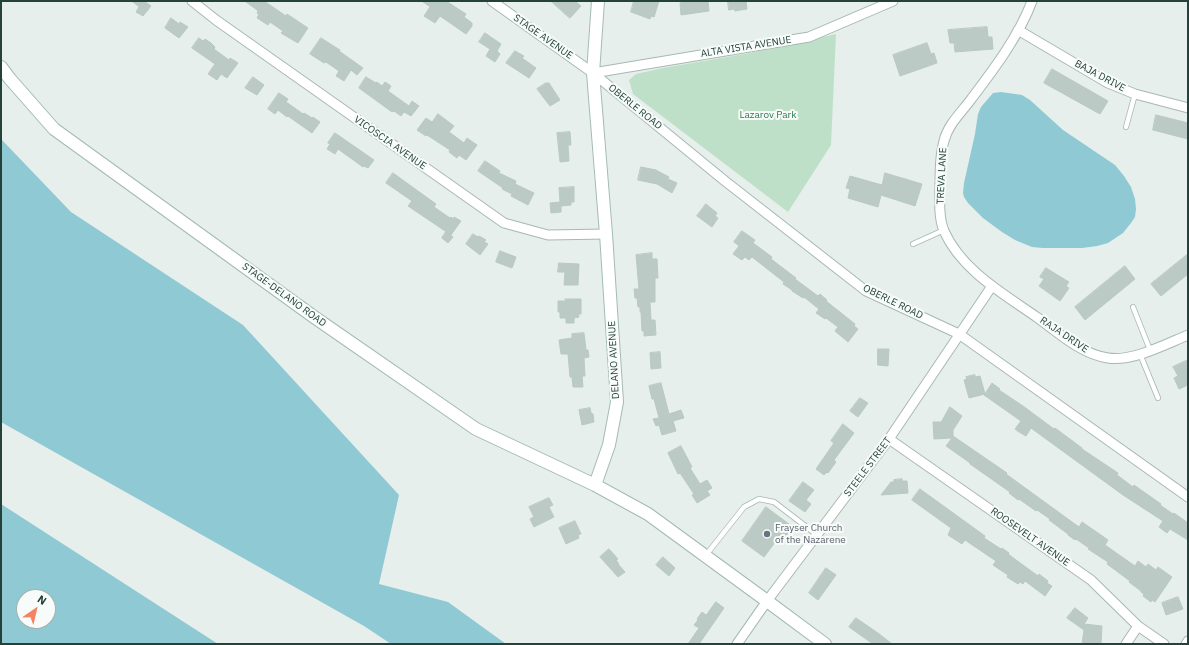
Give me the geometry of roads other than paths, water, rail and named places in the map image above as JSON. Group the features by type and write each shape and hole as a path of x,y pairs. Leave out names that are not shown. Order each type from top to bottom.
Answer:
{"main road":[{"name":"DELANO AVENUE","path":"595,485 609,445 617,402 606,234 593,73 598,1"},
{"name":"STAGE-DELANO ROAD","path":"1,68 54,129 314,317 476,429 595,485"},
{"path":"595,485 648,514 825,644"}],"street":[{"name":"VICOSCIA AVENUE","path":"192,1 216,20 504,223 548,235 606,234"},
{"name":"STAGE AVENUE","path":"492,1 593,73"},
{"name":"ALTA VISTA AVENUE","path":"593,73 809,37 893,1"},
{"name":"TREVA LANE","path":"992,286 970,268 955,250 944,230 940,213 940,165 944,140 951,124 971,100 991,72 1018,30 1032,1"},
{"name":"BAJA DRIVE","path":"1018,30 1108,83 1135,94 1188,108"},
{"name":"OBERLE ROAD","path":"593,73 725,181 866,291 959,334 1188,497"},
{"name":"STEELE STREET","path":"737,644 889,439 992,286"},
{"name":"RAJA DRIVE","path":"992,286 1075,344 1090,353 1108,358 1126,359 1188,335"},
{"name":"ROOSEVELT AVENUE","path":"889,439 1091,580 1138,626 1164,644"},
{"path":"1126,644 1138,626"}],"lane":[{"path":"1126,127 1135,94"},
{"path":"913,244 944,230"},
{"path":"1133,307 1150,350"},
{"path":"1140,354 1158,398"},
{"path":"705,556 744,507 759,499 774,502 817,536"}],"water":[{"path":"1001,92 1022,95 1030,100 1063,130 1115,165 1131,187 1135,199 1135,217 1123,233 1108,243 1097,246 1082,248 1032,247 1015,240 1002,232 983,218 968,203 963,193 964,183 978,114 981,107 993,93"},
{"path":"1,139 71,212 243,325 399,495 379,584 448,602 506,644 391,644 364,626 1,422"},
{"path":"1,504 218,644 1,644"}],"place":[{"name":"Frayser Church of the Nazarene","path":"767,534"}],"park label":[{"name":"Lazarov Park","path":"768,115"}]}
